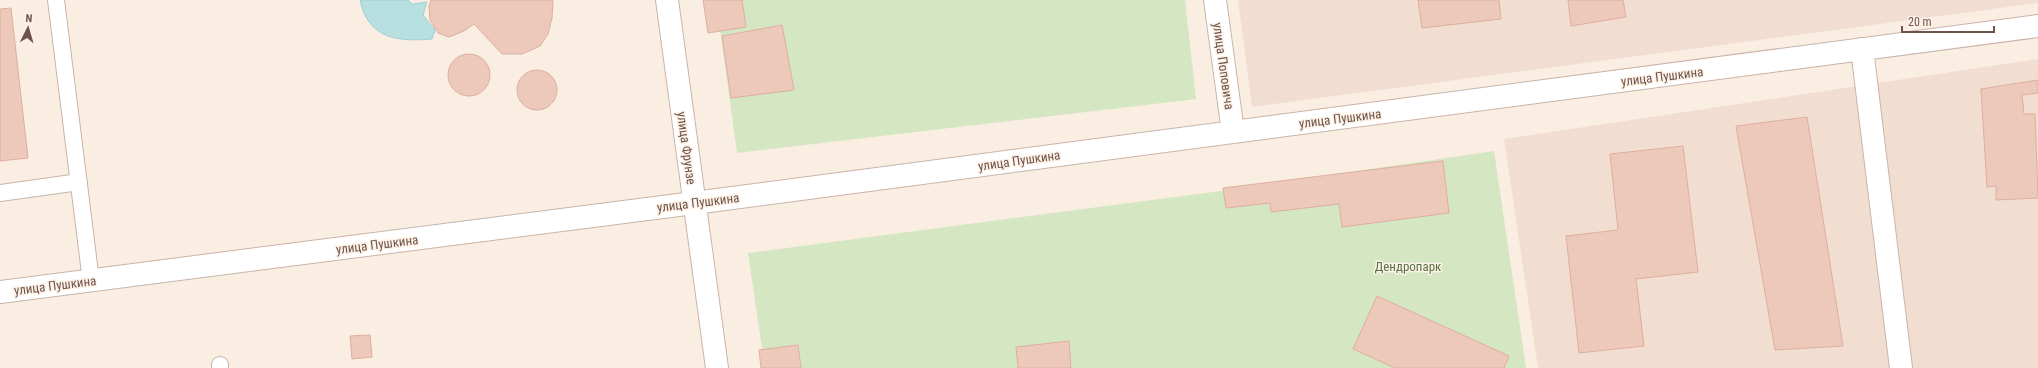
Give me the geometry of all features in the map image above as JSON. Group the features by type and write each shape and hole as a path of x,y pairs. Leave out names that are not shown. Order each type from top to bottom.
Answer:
{"street":[{"name":"улица Фрунзе","path":"667,0 717,368"},
{"name":"улица Поповича","path":"1215,0 1233,132"},
{"name":"улица Пушкина","path":"0,292 694,203 2038,26"},
{"path":"1862,49 1901,368"}],"lane":[{"path":"56,0 92,280"},
{"path":"0,193 79,182"}],"shaded area":[{"path":"1238,0 2038,0 2038,3 1252,107"},
{"path":"2038,59 2038,368 1538,368 1504,139"}],"green space":[{"path":"716,0 1185,0 1196,99 737,153"},
{"name":"Дендропарк","path":"1494,151 1526,368 765,368 748,253 1221,191"}],"water":[{"path":"360,0 408,0 412,4 427,2 423,15 435,30 432,39 408,40 386,35 377,30 370,23 364,13"}],"building":[{"path":"431,0 553,0 552,18 548,34 540,46 522,54 502,54 474,24 464,31 449,37 438,33 430,20 429,6"},
{"path":"703,0 742,0 746,27 708,33"},
{"path":"1418,0 1499,0 1501,19 1422,28"},
{"path":"1568,0 1623,0 1626,17 1571,26"},
{"path":"11,8 28,158 0,161 0,9"},
{"path":"782,25 794,90 731,98 722,36"},
{"path":"465,54 473,54 481,57 487,63 490,75 487,87 481,93 473,96 465,96 457,93 451,87 448,79 448,71 451,63 457,57"},
{"path":"533,70 541,70 548,73 554,79 557,90 554,101 548,107 541,110 533,110 526,107 520,101 517,94 517,86 520,79 526,73"},
{"path":"2038,80 2038,93 2022,95 2024,114 2035,114 2038,198 1996,200 1996,186 1987,187 1981,89"},
{"path":"1807,117 1843,346 1775,350 1736,126"},
{"path":"1683,146 1698,272 1636,279 1644,346 1579,353 1566,236 1618,230 1610,154"},
{"path":"1443,161 1449,213 1342,227 1339,204 1271,212 1270,203 1226,208 1223,188"},
{"path":"1377,296 1509,356 1504,368 1395,368 1353,349"},
{"path":"370,335 372,357 352,359 350,336"},
{"path":"1069,341 1071,368 1018,368 1016,347"},
{"path":"798,345 801,368 761,368 759,350"}]}
